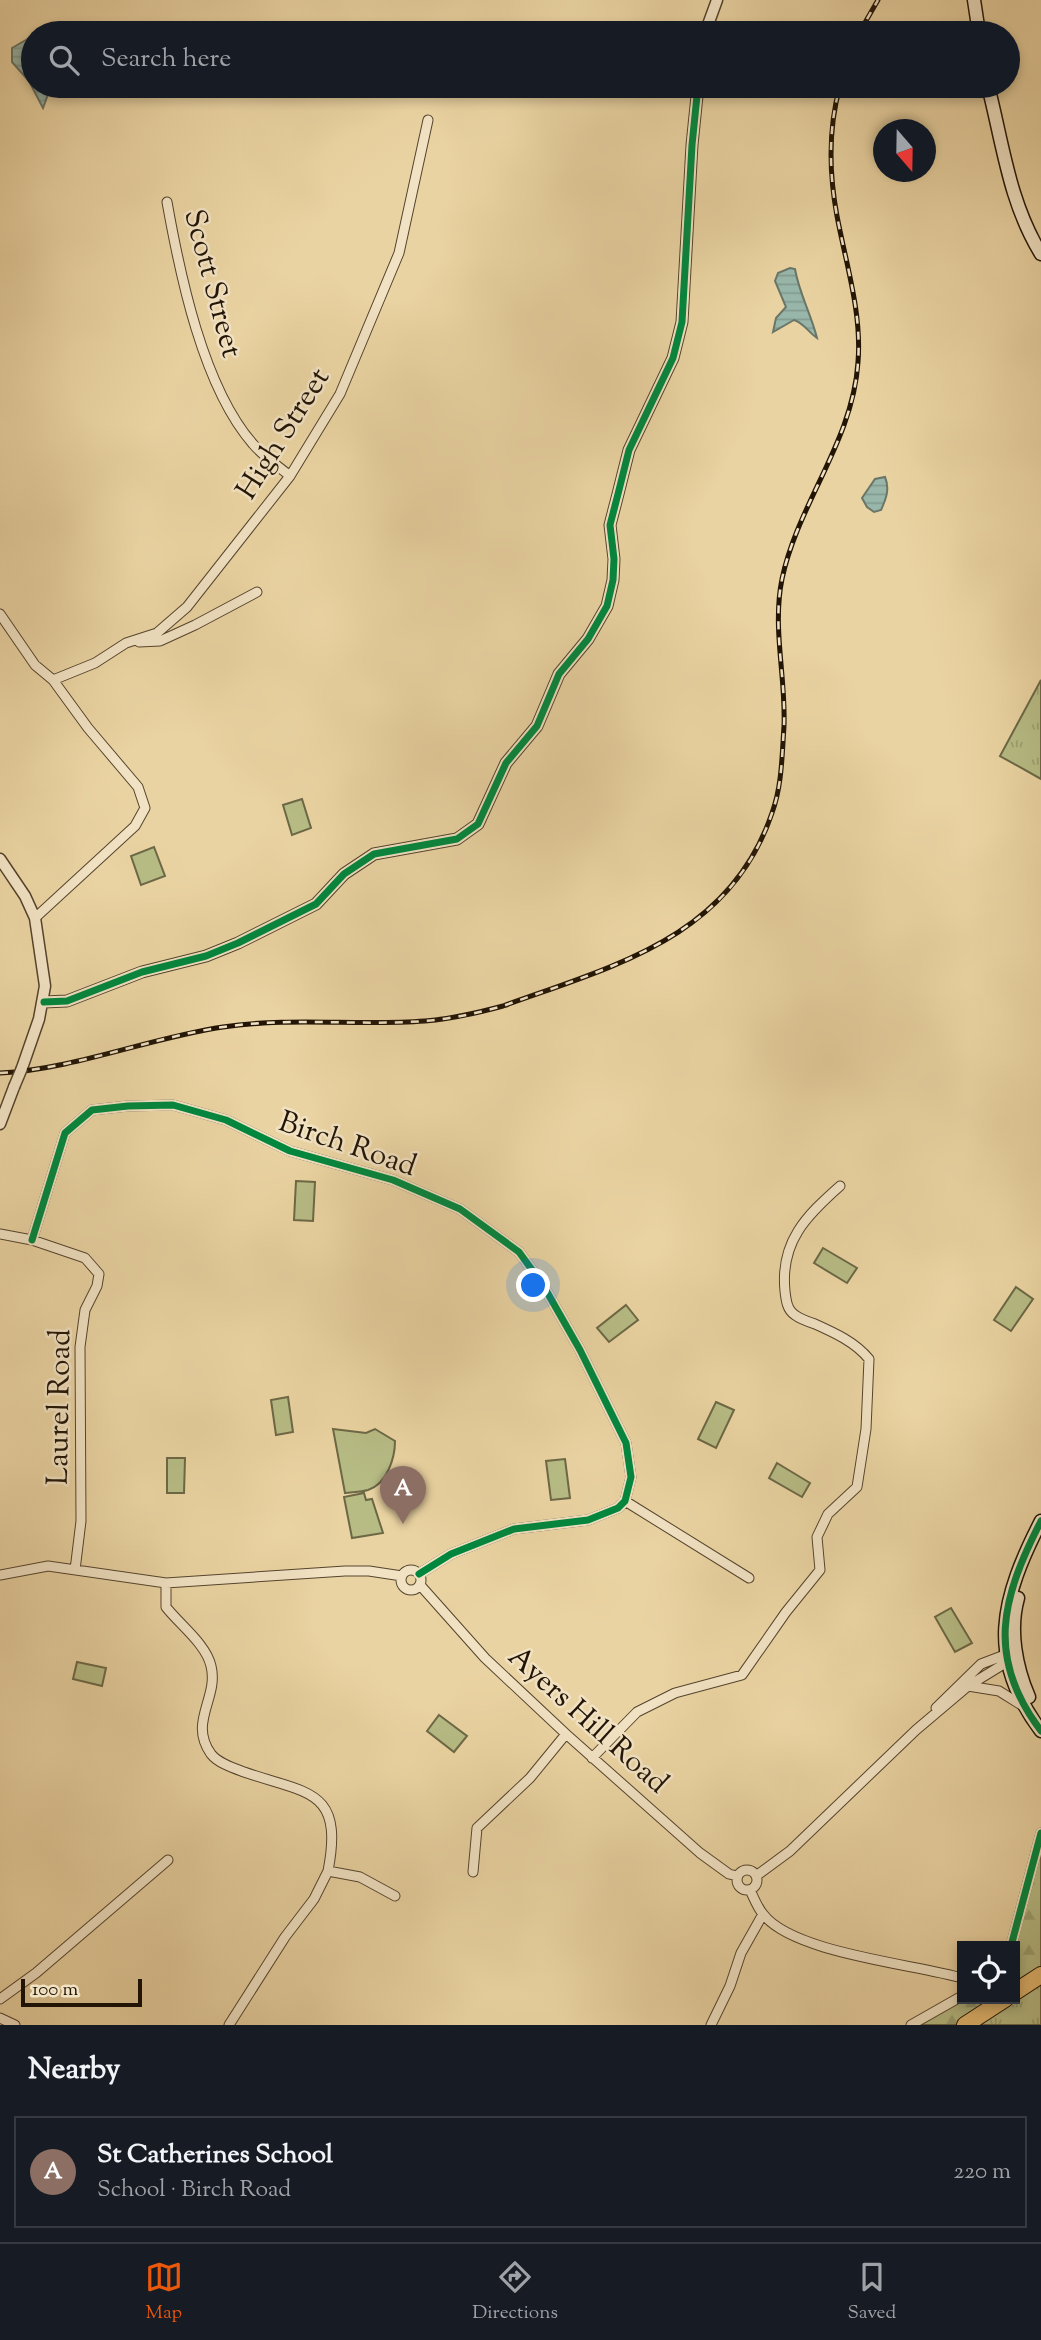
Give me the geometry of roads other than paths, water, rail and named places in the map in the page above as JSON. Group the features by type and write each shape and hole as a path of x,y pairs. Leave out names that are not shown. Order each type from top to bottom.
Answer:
{"highway":[{"path":"1020,1989 1041,1975"},
{"path":"965,2025 997,2004"}],"main road":[{"path":"974,0 977,21"},
{"path":"991,98 1012,192 1029,235 1041,254"},
{"path":"1041,1521 1008,1601 1005,1620 1012,1656 1032,1705 1041,1718"},
{"path":"1041,1540 1020,1588 1015,1609 1012,1656 1012,1678 1025,1708 1041,1731"}],"street":[{"path":"709,21 717,0"},
{"path":"44,1002 67,1001 142,972 206,956 316,904 344,874 374,854 457,839 478,824 506,763 537,726 559,674 587,639 607,606 613,580 614,559 610,525 629,450 673,358 682,322 697,98"},
{"name":"High Street","path":"53,680 95,663 126,643 157,633 187,607 290,475 340,394 398,253 428,120"},
{"name":"Scott Street","path":"167,202 198,339 228,407 253,445 290,475"},
{"path":"126,643 160,640 257,592"},
{"path":"0,614 35,665 53,680 88,728 138,788 145,808 135,826 35,918"},
{"path":"0,859 25,896 35,918 45,986 44,1002 0,1124"},
{"name":"Birch Road","path":"32,1240 65,1133 92,1110 128,1106 173,1105 226,1120 290,1151 393,1180 438,1199 460,1209 519,1252 543,1285 580,1350 626,1443 631,1477 625,1501"},
{"path":"593,1758 637,1712 675,1693 742,1675 786,1612 820,1570 817,1537 828,1514 857,1487 866,1429 869,1359 861,1349 794,1315 786,1303 784,1281 787,1251 800,1225 841,1186"},
{"name":"Laurel Road","path":"0,1234 32,1240 85,1258 99,1274 97,1286 85,1310 80,1347 81,1521 75,1570"},
{"path":"419,1574 451,1554 514,1529 588,1520 618,1508 625,1501 749,1578"},
{"path":"0,1574 48,1566 166,1583 345,1571 369,1571 401,1576 410,1570 419,1574 421,1579 419,1585 408,1590 401,1582 401,1576"},
{"path":"0,1583 16,1572"},
{"path":"166,1583 166,1607 204,1648 212,1668 211,1693 204,1710 203,1739 213,1756 230,1768 314,1796 326,1808 331,1828 332,1849 328,1871 314,1899 285,1937 229,2025"},
{"name":"Ayers Hill Road","path":"419,1585 485,1658 566,1734 700,1853 729,1874 737,1876"},
{"path":"916,1730 968,1686 1012,1656"},
{"path":"756,1875 790,1851 916,1730 970,1673 981,1664 1012,1656"},
{"path":"968,1686 999,1691 1025,1708"},
{"path":"473,1872 477,1828 530,1778 566,1734"},
{"path":"1012,1941 1041,1833"},
{"path":"0,1999 36,1973 168,1860"},
{"path":"750,1890 740,1888 737,1876 741,1871 748,1870 756,1875"},
{"path":"328,1871 360,1877 395,1896"},
{"path":"750,1890 756,1884 756,1875"},
{"path":"750,1890 763,1914 777,1928 816,1946 957,1977"},
{"path":"711,2025 730,1986 741,1953 763,1914"},
{"path":"911,2025 957,1999"},
{"path":"0,2018 15,2025"}],"railway":[{"path":"866,21 878,0"},
{"path":"0,1073 56,1066 223,1027 299,1022 425,1021 493,1009 586,977 663,941 697,918 728,890 753,856 778,792 784,726 778,616 782,579 800,524 846,419 858,362 858,325 832,184 832,135 837,98"}],"place":[{"name":"St Catherines School","path":"403,1524"}]}
